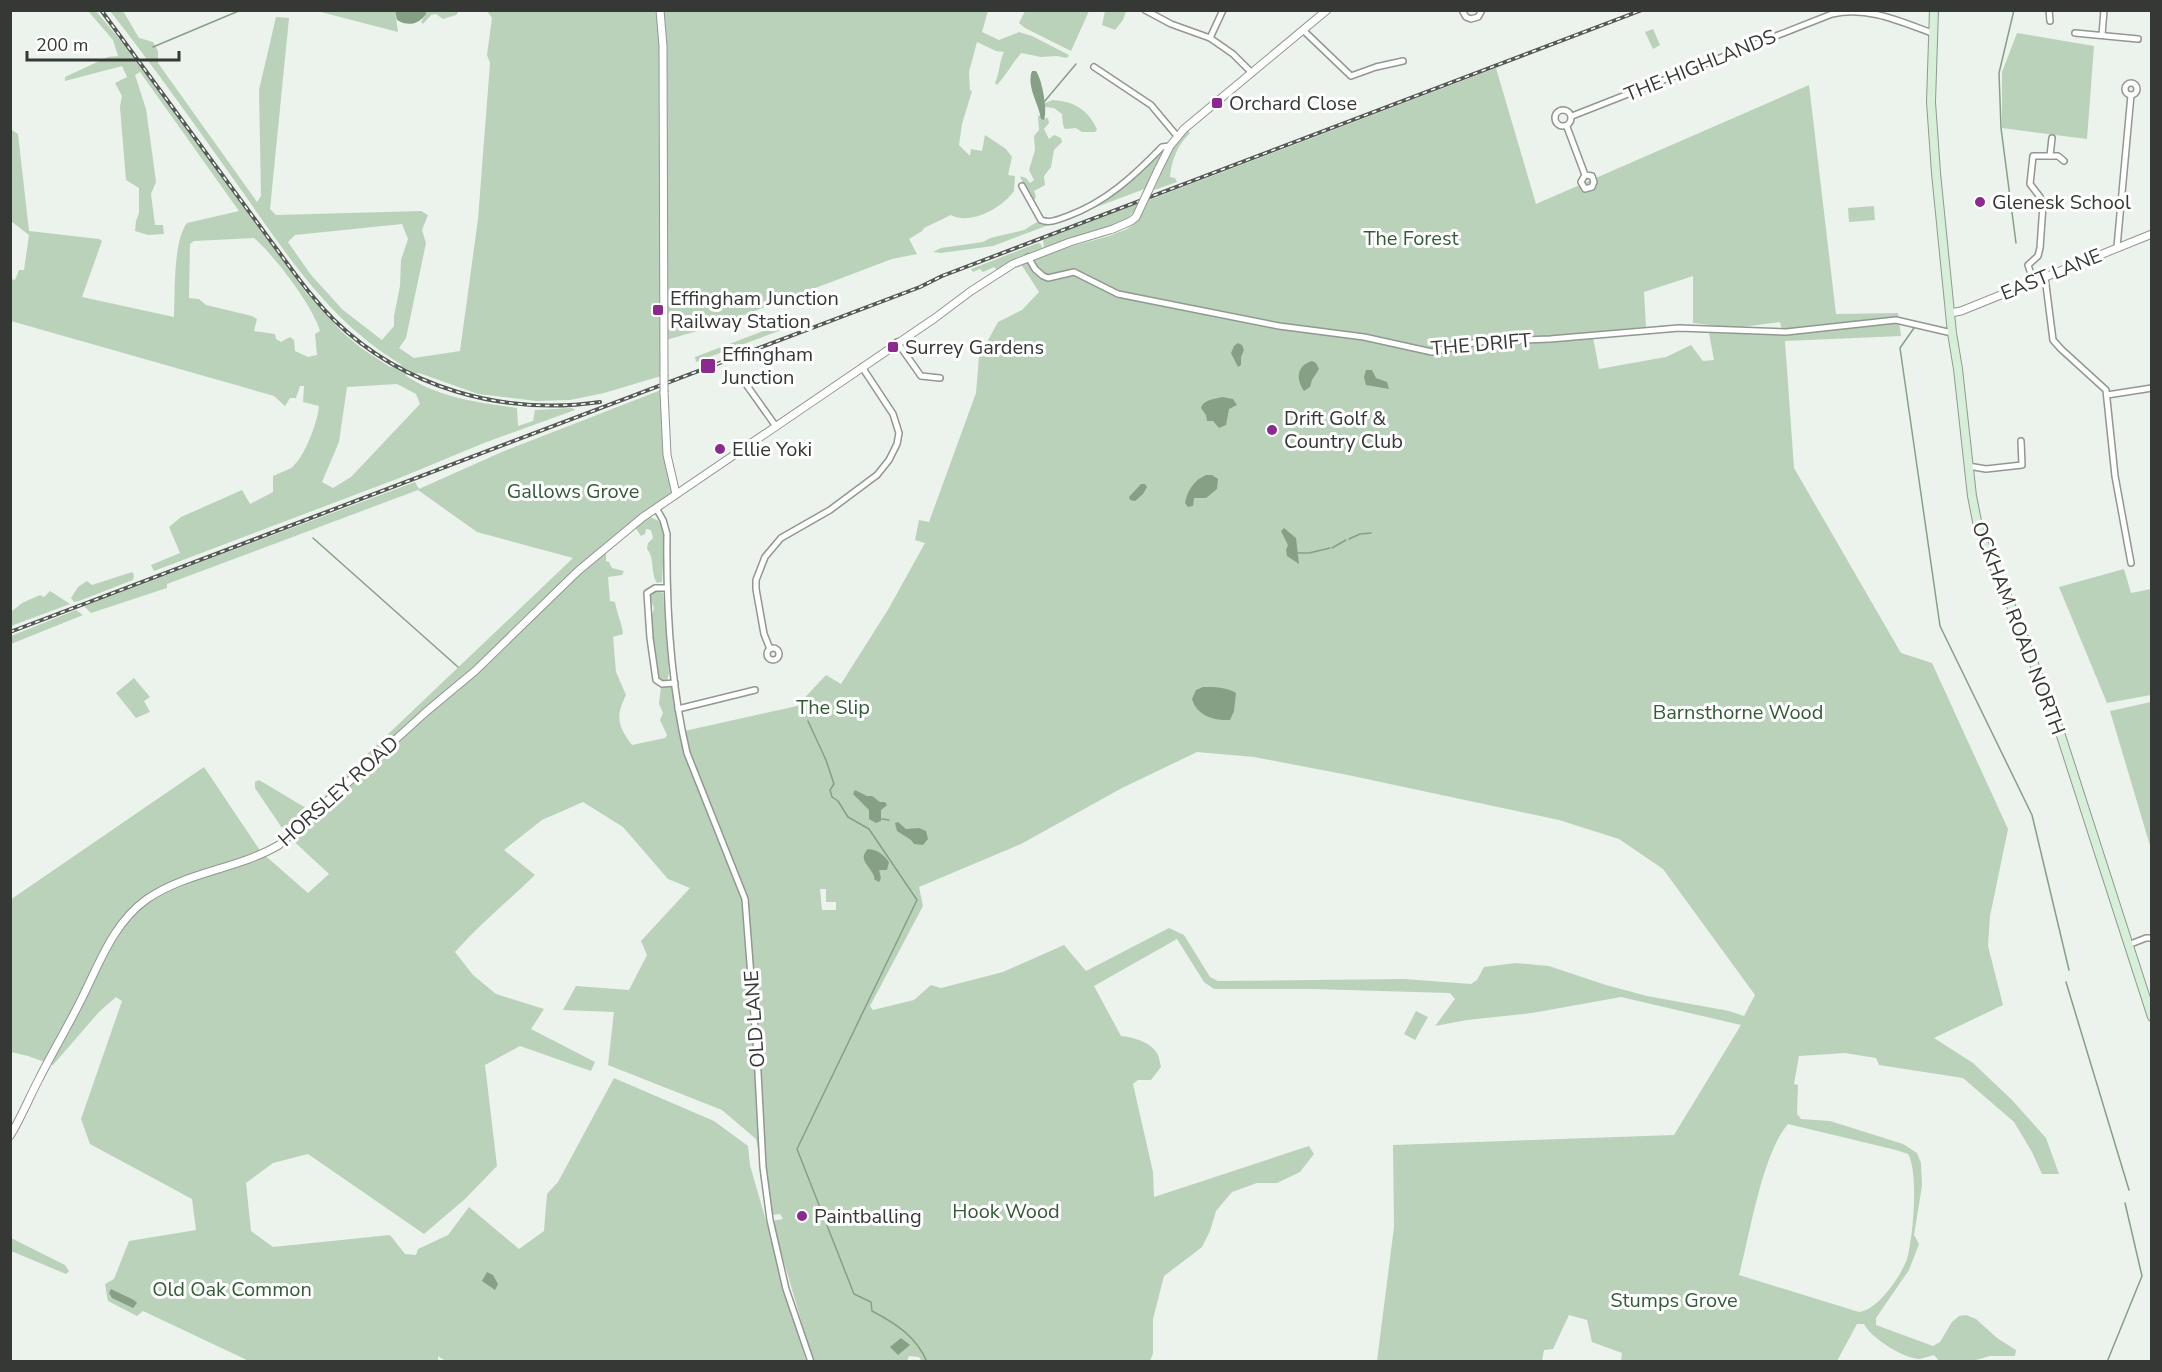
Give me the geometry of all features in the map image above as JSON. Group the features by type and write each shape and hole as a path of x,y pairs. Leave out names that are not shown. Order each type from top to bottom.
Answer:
{"main road":[{"name":"OCKHAM ROAD NORTH","path":"1934,10 1931,107 1952,333 1968,466 1978,525 2055,717 2151,1017"}],"street":[{"path":"660,10 663,46 664,392 667,455 676,494"},
{"path":"1144,10 1171,24 1210,38 1233,54 1252,73"},
{"path":"1210,38 1223,10"},
{"name":"HORSLEY ROAD","path":"10,1137 81,1000 105,948 125,919 148,899 182,882 259,855 279,845 427,711 475,671 578,571 643,517 684,488 935,318 971,291 1028,257 1113,229 1136,217 1177,136 1328,10"},
{"path":"1462,10 1471,20 1478,17 1482,10"},
{"path":"2049,10 2050,21"},
{"path":"2102,35 2104,10"},
{"name":"THE HIGHLANDS","path":"1585,175 1567,127 1558,124 1556,115 1564,110 1572,116 1813,21 1842,12 1870,12 1932,33"},
{"path":"1303,30 1351,76 1403,61"},
{"path":"2075,33 2138,39"},
{"path":"1094,67 1151,105 1177,136"},
{"path":"2117,247 2131,95"},
{"path":"1567,127 1572,116"},
{"path":"2050,156 2052,138"},
{"path":"1022,186 1041,220 1051,222 1079,212 1107,198 1162,147 1170,146"},
{"path":"2033,280 2028,265 2038,256 2040,248 2043,205 2030,184 2031,162 2033,156 2036,155 2058,156 2064,161"},
{"name":"EAST LANE","path":"1950,313 2151,234"},
{"name":"THE DRIFT","path":"1028,257 1035,269 1048,278 1074,272 1118,294 1279,326 1364,337 1432,352 1477,342 1550,339 1679,328 1786,332 1896,320 1952,333"},
{"path":"2044,277 2053,340 2102,385 2107,395 2112,459 2131,563"},
{"path":"897,342 921,376 940,378"},
{"path":"771,649 764,634 755,584 765,557 781,538 830,510 878,475 897,444 899,433 893,414 862,367"},
{"path":"743,380 775,426"},
{"path":"2107,395 2151,388"},
{"path":"1968,466 1986,469 2022,465 2021,441"},
{"path":"673,478 684,488"},
{"name":"OLD LANE","path":"656,508 666,528 668,623 678,709 687,753 745,898 762,1151 770,1220 786,1289 811,1362"},
{"path":"666,588 655,588 647,593 650,638 656,680 662,684 675,683"},
{"path":"678,709 755,690"},
{"path":"2127,945 2151,938"}],"green space":[{"path":"1025,10 1089,11 1071,51 1019,23"},
{"path":"88,11 96,11 142,66 307,294 342,332 390,367 402,365 351,327 310,284 110,11 123,11 139,38 153,42 158,51 158,63 257,202 261,196 259,90 276,17 289,18 270,209 276,215 421,211 428,215 422,230 426,243 406,338 399,348 414,358 460,351 478,219 490,63 487,55 492,18 487,11 988,11 982,32 999,40 1019,32 1069,55 1067,58 1041,57 1021,53 997,85 995,83 1004,52 996,51 977,42 969,72 970,90 972,91 962,124 959,145 970,156 971,149 982,151 985,135 1006,149 1012,157 1008,175 1015,176 1014,191 995,209 986,213 968,218 951,215 924,228 909,239 917,254 892,259 715,326 666,340 661,376 604,393 570,400 536,401 478,394 419,373 405,375 417,383 444,394 517,408 518,426 533,421 535,410 572,408 575,410 154,571 151,565 180,553 169,527 181,517 242,490 250,504 273,492 273,476 291,468 301,457 313,430 319,406 303,402 304,386 300,386 296,398 290,398 285,406 274,396 11,321 11,279 15,280 19,270 24,270 29,235 12,222 10,129 18,134 29,231 102,241 82,297 174,317 177,254 182,231 187,223 239,211 140,72 135,75 146,109 156,182 151,194 155,225 163,225 164,234 148,235 135,231 139,213 139,188 126,180 120,107 122,96 115,83 127,77 122,66 65,81 65,77 108,57 118,56 113,40","holes":["402,224 408,239 401,260 394,326 382,340 343,310 311,275 288,242 295,235","254,238 282,268 310,308 320,331 315,334 317,355 308,357 295,351 294,340 290,337 281,342 276,339 275,334 254,331 257,319 252,316 206,305 199,299 189,298 190,244 194,241","397,384 416,394 420,404 351,477 333,488 322,482 339,442 347,387"]},
{"path":"395,11 398,32 321,12"},
{"path":"426,11 459,11 456,15 443,19 436,14 431,15 423,24 421,22"},
{"path":"1105,11 1126,11 1123,20 1115,30 1102,25"},
{"path":"1653,29 1660,45 1653,49 1645,32"},
{"path":"2017,33 2094,46 2087,139 2002,128 2002,72"},
{"path":"1496,68 1536,204 1809,85 1836,314 1898,313 1901,336 1785,341 1794,468 1901,653 1932,663 2008,829 1990,916 1988,946 2003,1005 1934,1038 1973,1063 2012,1100 2046,1138 2059,1174 2042,1174 2014,1122 1963,1078 1879,1065 1876,1058 1845,1053 1799,1056 1794,1084 1798,1085 1797,1114 1801,1119 1830,1121 1903,1144 1917,1153 1921,1163 1922,1186 1914,1235 1919,1244 1909,1270 1876,1318 1876,1325 1933,1346 1940,1342 1952,1322 1959,1316 1966,1315 1976,1319 1997,1338 2016,1350 2015,1356 1990,1356 1969,1362 1939,1361 1934,1355 1920,1359 1913,1358 1897,1352 1881,1341 1864,1324 1857,1324 1837,1361 1621,1361 1622,1353 1592,1342 1587,1320 1569,1315 1553,1349 1544,1350 1542,1361 1377,1361 1394,1227 1393,1145 1674,1135 1741,1025 1621,997 1532,1013 1435,1026 1455,999 1450,993 1214,989 1204,982 1177,939 1094,986 1121,1036 1146,1043 1154,1049 1159,1058 1161,1067 1151,1080 1138,1080 1133,1084 1153,1172 1154,1197 1309,1146 1314,1154 1300,1172 1277,1183 1257,1183 1232,1192 1216,1211 1202,1247 1164,1276 1153,1319 1153,1353 1150,1361 922,1362 919,1357 909,1356 907,1361 813,1361 772,1221 783,1219 780,1214 771,1215 756,1139 722,1110 608,1065 614,1012 563,1010 576,986 629,990 647,955 641,941 690,888 668,879 623,827 583,802 542,820 504,850 535,875 455,952 473,975 496,994 544,1009 531,1029 595,1062 591,1071 520,1046 485,1065 497,1166 465,1199 424,1234 308,1154 273,1163 246,1183 251,1231 273,1247 390,1235 405,1254 416,1255 418,1249 448,1235 469,1207 519,1249 544,1231 547,1194 558,1182 614,1078 714,1121 748,1146 750,1165 806,1361 447,1362 438,1356 438,1361 249,1361 143,1311 137,1316 108,1301 105,1284 114,1279 129,1241 196,1230 192,1199 90,1144 81,1119 122,1001 116,997 99,1012 53,1065 11,1052 10,900 204,767 261,852 308,893 329,874 286,834 255,788 255,782 259,780 311,811 342,778 573,558 477,532 418,490 167,584 167,588 91,613 84,606 415,482 419,489 504,451 661,390 666,468 672,486 671,494 606,551 606,561 612,568 624,571 622,575 608,577 610,601 615,602 623,634 613,637 616,672 626,695 619,715 621,727 632,745 665,738 667,735 660,720 663,713 659,704 661,687 670,686 673,689 680,732 797,706 826,675 841,684 889,608 925,543 915,540 919,520 929,522 976,393 979,357 998,322 1022,310 1039,292 1021,264 1127,229 1138,221 1149,200","holes":["1693,276 1693,323 1734,328 1780,322 1783,335 1709,333 1714,360 1703,361 1691,345 1666,357 1599,369 1592,332 1646,327 1644,292","1197,752 1254,757 1559,820 1619,839 1663,869 1755,995 1744,1016 1729,1011 1647,996 1549,966 1515,963 1484,967 1477,980 1471,984 1404,979 1218,981 1210,977 1184,935 1169,928 1086,971 1064,945 1003,972 941,988 931,985 914,1000 873,1010 870,1006 923,906 919,887 1021,844 1122,788","820,889 826,889 826,902 836,902 836,910 822,910","1788,1124 1908,1154 1914,1190 1913,1221 1907,1259 1888,1291 1866,1310 1859,1312 1739,1275 1764,1174 1779,1137"]},
{"path":"1053,100 1080,108 1093,122 1097,129 1095,132 1082,132 1076,128 1065,129 1062,114 1054,108 1045,107 1045,103"},
{"path":"1041,115 1041,119 1048,118 1049,123 1044,129 1049,139 1054,135 1061,138 1062,142 1054,150 1051,167 1044,176 1045,185 1034,191 1036,196 1033,205 1020,176 1026,178 1030,183 1034,180 1029,170 1035,150 1034,136 1039,130 1038,116"},
{"path":"1187,130 1190,133 1179,148 1171,171 1170,177 1175,178 1177,182 1154,190 1173,146"},
{"path":"1165,149 1150,177 1147,188 993,246 933,252 941,248 983,242 990,238 1024,230 1037,222 1043,225 1054,223 1104,201"},
{"path":"1141,202 1123,223 1044,248 1043,240"},
{"path":"1874,206 1875,220 1849,222 1848,208"},
{"path":"1038,243 1042,248 1016,258 998,271 994,267 983,272 980,269 973,272 971,269"},
{"path":"779,325 784,329 696,362 695,357"},
{"path":"648,516 661,522 665,531 662,582 657,583 647,549 648,543 653,538 651,530 646,529 645,534 641,536 635,527"},
{"path":"2124,569 2131,593 2151,589 2151,695 2107,703 2059,587"},
{"path":"132,572 133,580 79,601 74,602 71,598 78,587 87,581 92,585"},
{"path":"655,590 663,593 669,673 667,681 660,681 656,675 651,619 654,608 649,597"},
{"path":"50,591 70,604 11,626 11,612 22,603 40,595 44,597"},
{"path":"76,610 83,615 11,644 11,636"},
{"path":"134,678 150,697 144,701 150,712 136,718 116,693"},
{"path":"2151,702 2152,849 2110,711"},
{"path":"1416,1011 1428,1017 1415,1040 1404,1034"},
{"path":"11,1238 65,1265 69,1271 66,1274 11,1251"}],"shaded area":[{"path":"395,11 426,11 426,14 417,22 410,24 397,20"},
{"path":"1032,71 1036,71 1042,88 1045,103 1044,120 1041,119 1032,89"},
{"path":"1238,343 1244,350 1241,365 1238,367 1231,353"},
{"path":"1312,361 1319,369 1310,387 1304,391 1299,373 1303,366"},
{"path":"1366,370 1372,370 1376,378 1387,382 1389,389 1366,385 1364,377"},
{"path":"1222,397 1233,399 1237,405 1229,409 1226,425 1219,428 1213,421 1207,421 1201,408 1206,402"},
{"path":"1206,475 1212,475 1218,479 1217,489 1206,498 1194,498 1193,506 1188,507 1185,503 1189,490"},
{"path":"1141,484 1147,487 1143,494 1135,501 1130,500 1129,497"},
{"path":"1284,528 1296,538 1299,564 1287,556 1288,545 1281,531"},
{"path":"1203,687 1224,688 1236,693 1234,711 1230,720 1218,720 1198,710 1192,699 1196,690"},
{"path":"855,790 872,796 880,802 885,802 887,805 881,810 881,821 876,823 869,819 869,810 853,794"},
{"path":"898,822 906,829 919,828 926,831 928,839 923,845 914,844 897,831 895,823"},
{"path":"868,849 880,853 889,862 887,870 879,870 881,878 879,882 874,879 864,859"},
{"path":"487,1272 493,1275 498,1284 495,1290 482,1281"},
{"path":"111,1289 137,1303 133,1308 112,1298 109,1293"},
{"path":"901,1338 910,1345 898,1355 890,1347"}],"waterway":[{"path":"153,47 241,10"},
{"path":"2014,10 1999,73 2001,128 2016,243"},
{"path":"1044,102 1076,64"},
{"path":"1914,328 1900,348 1940,626 2032,815 2069,970"},
{"path":"1349,539 1360,534 1371,533"},
{"path":"313,538 458,667"},
{"path":"1332,548 1346,540"},
{"path":"1309,553 1330,548"},
{"path":"1297,553 1308,553"},
{"path":"808,721 834,784 830,790 832,797 838,801 848,817 869,829 917,900 797,1149 854,1294 871,1302 872,1311 897,1326 911,1338 927,1362"},
{"path":"882,819 889,820"},
{"path":"2066,982 2129,1190"},
{"path":"2107,1362 2142,1276 2125,1203"}],"railway":[{"path":"101,10 304,286 334,320 362,344 423,380 457,392 527,405 600,402"},
{"path":"10,632 1642,10"}],"place":[{"name":"Orchard Close","path":"1217,103"},
{"name":"Glenesk School","path":"1980,202"},
{"name":"Effingham Junction Railway Station","path":"658,310"},
{"name":"Surrey Gardens","path":"893,347"},
{"name":"Effingham Junction","path":"708,366"},
{"name":"Drift Golf & Country Club","path":"1272,430"},
{"name":"Ellie Yoki","path":"720,449"},
{"name":"Paintballing","path":"802,1216"}],"park label":[{"name":"The Forest","path":"1411,238"},
{"name":"Gallows Grove","path":"573,491"},
{"name":"The Slip","path":"833,707"},
{"name":"Barnsthorne Wood","path":"1738,712"},
{"name":"Hook Wood","path":"1006,1211"},
{"name":"Old Oak Common","path":"232,1289"},
{"name":"Stumps Grove","path":"1674,1300"}]}
